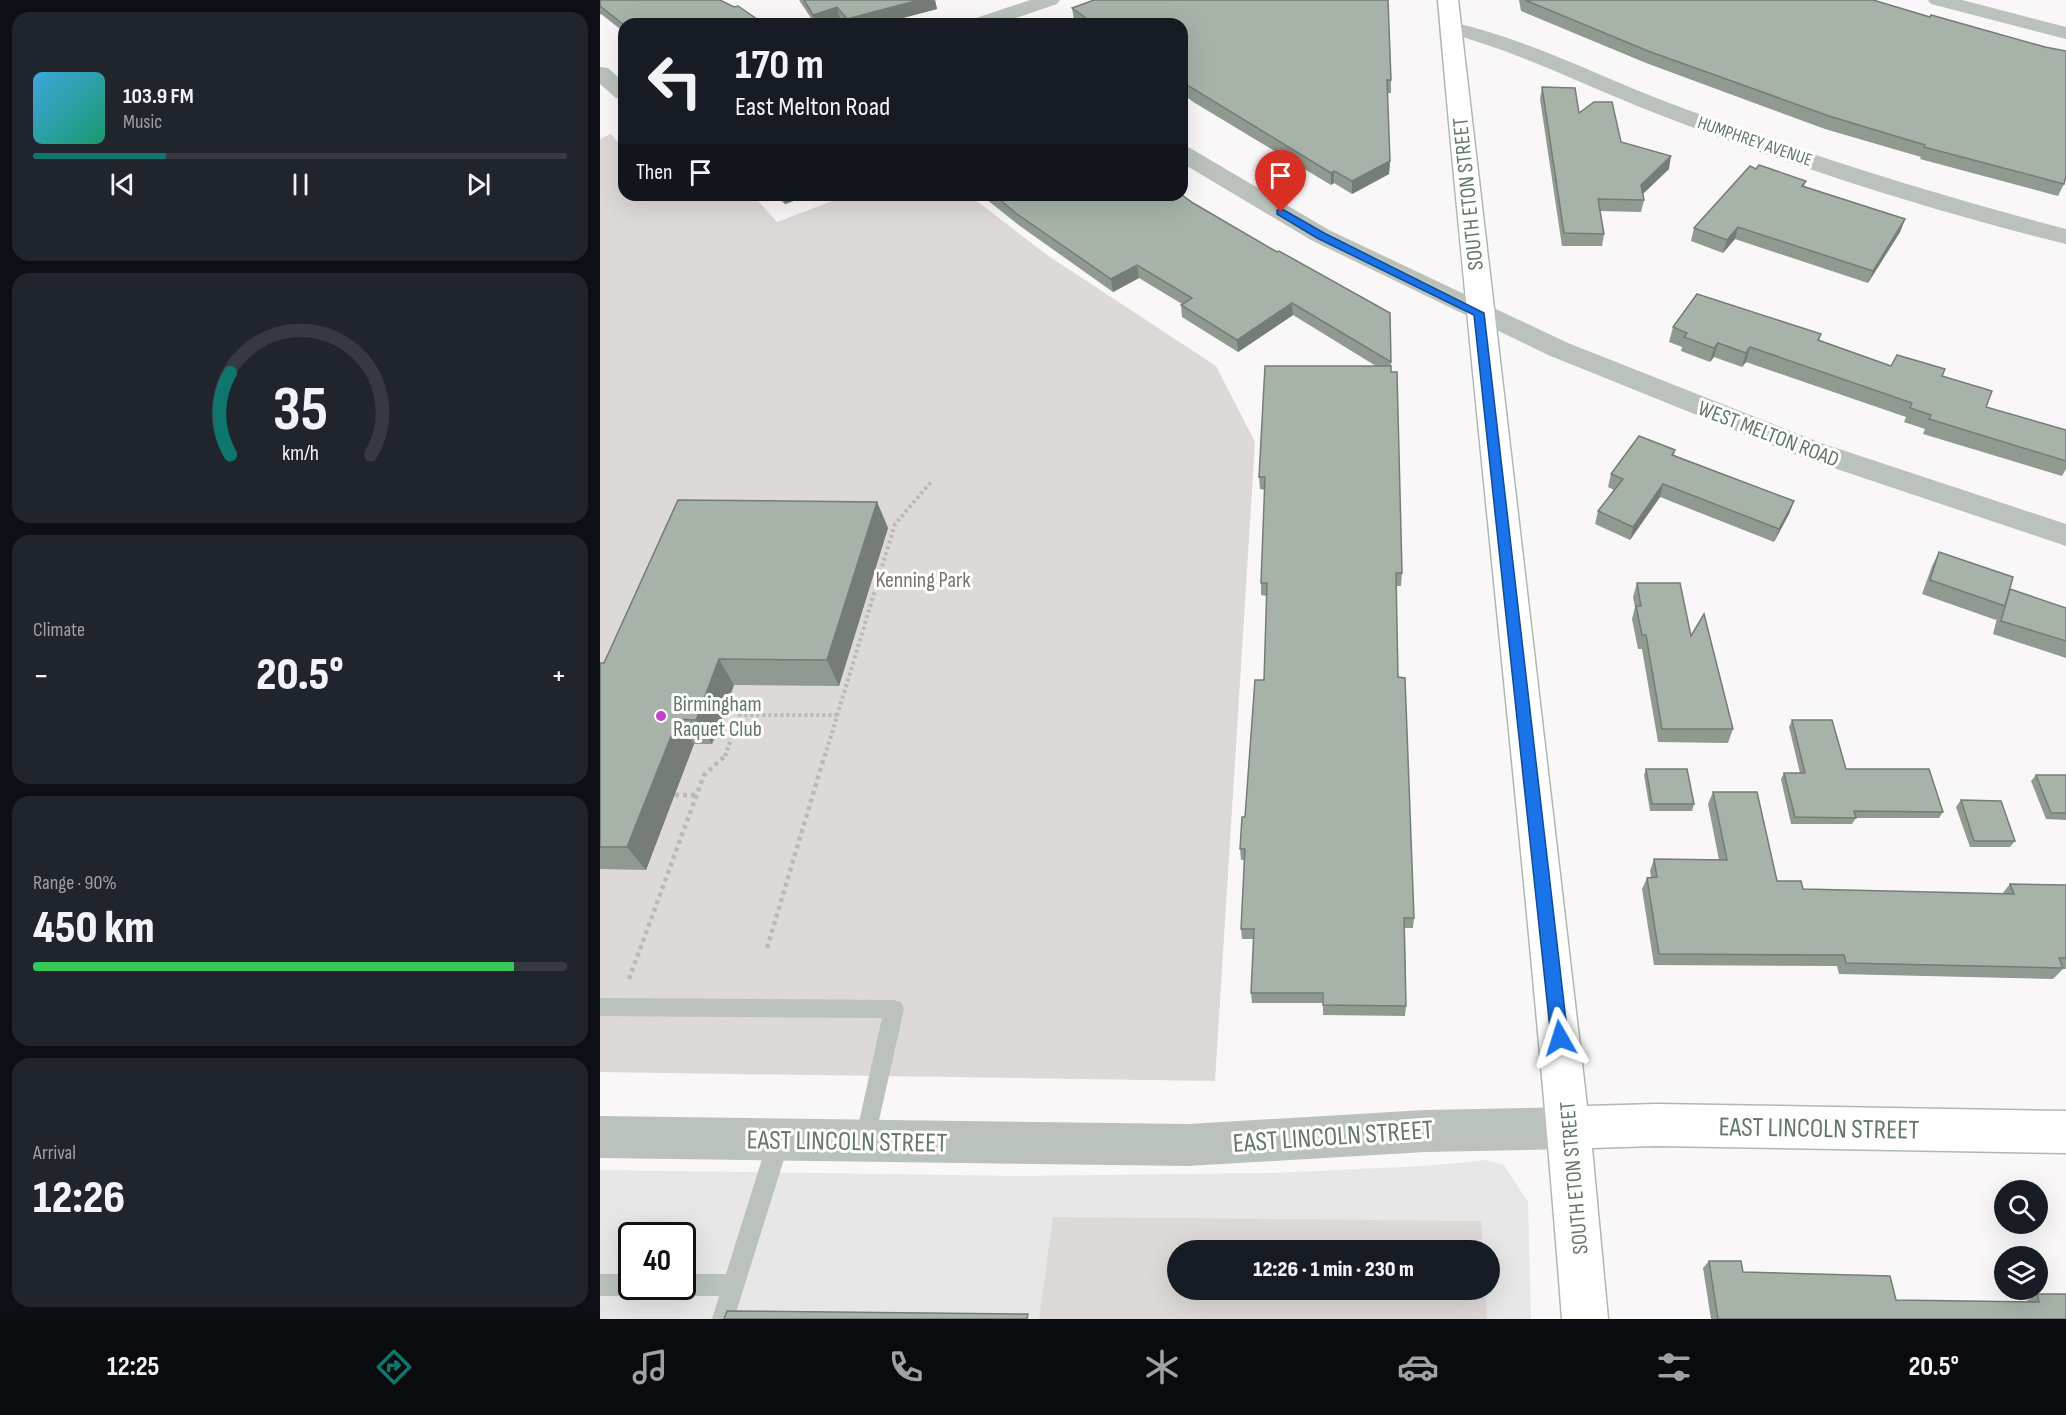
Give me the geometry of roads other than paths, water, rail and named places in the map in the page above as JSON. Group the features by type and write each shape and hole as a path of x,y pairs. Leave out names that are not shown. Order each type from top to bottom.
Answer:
{"street":[{"path":"987,0 1007,18"},
{"path":"1010,18 1050,0"},
{"path":"1938,0 2066,33"},
{"name":"HUMPHREY AVENUE","path":"1450,14 1500,39 1639,99 1774,149 1865,179 2066,237"},
{"name":"SOUTH ETON STREET","path":"1450,14 1479,313 1568,1128 1584,1319"},
{"path":"600,73 618,88"},
{"name":"WEST MELTON ROAD","path":"1188,157 1320,236 1479,313 1666,394 1811,450 2066,535"},
{"name":"EAST LINCOLN STREET","path":"600,1137 1188,1145 1283,1141 1473,1127 1568,1128 1656,1125 2066,1132"}],"lane":[{"path":"609,1007 894,1009 866,1141"},
{"path":"723,1319 779,1140"},
{"path":"600,1285 618,1285"},
{"path":"696,1285 734,1285"}],"place":[{"name":"Birmingham Raquet Club","path":"661,716"}],"park label":[{"name":"Kenning Park","path":"923,579"}]}
